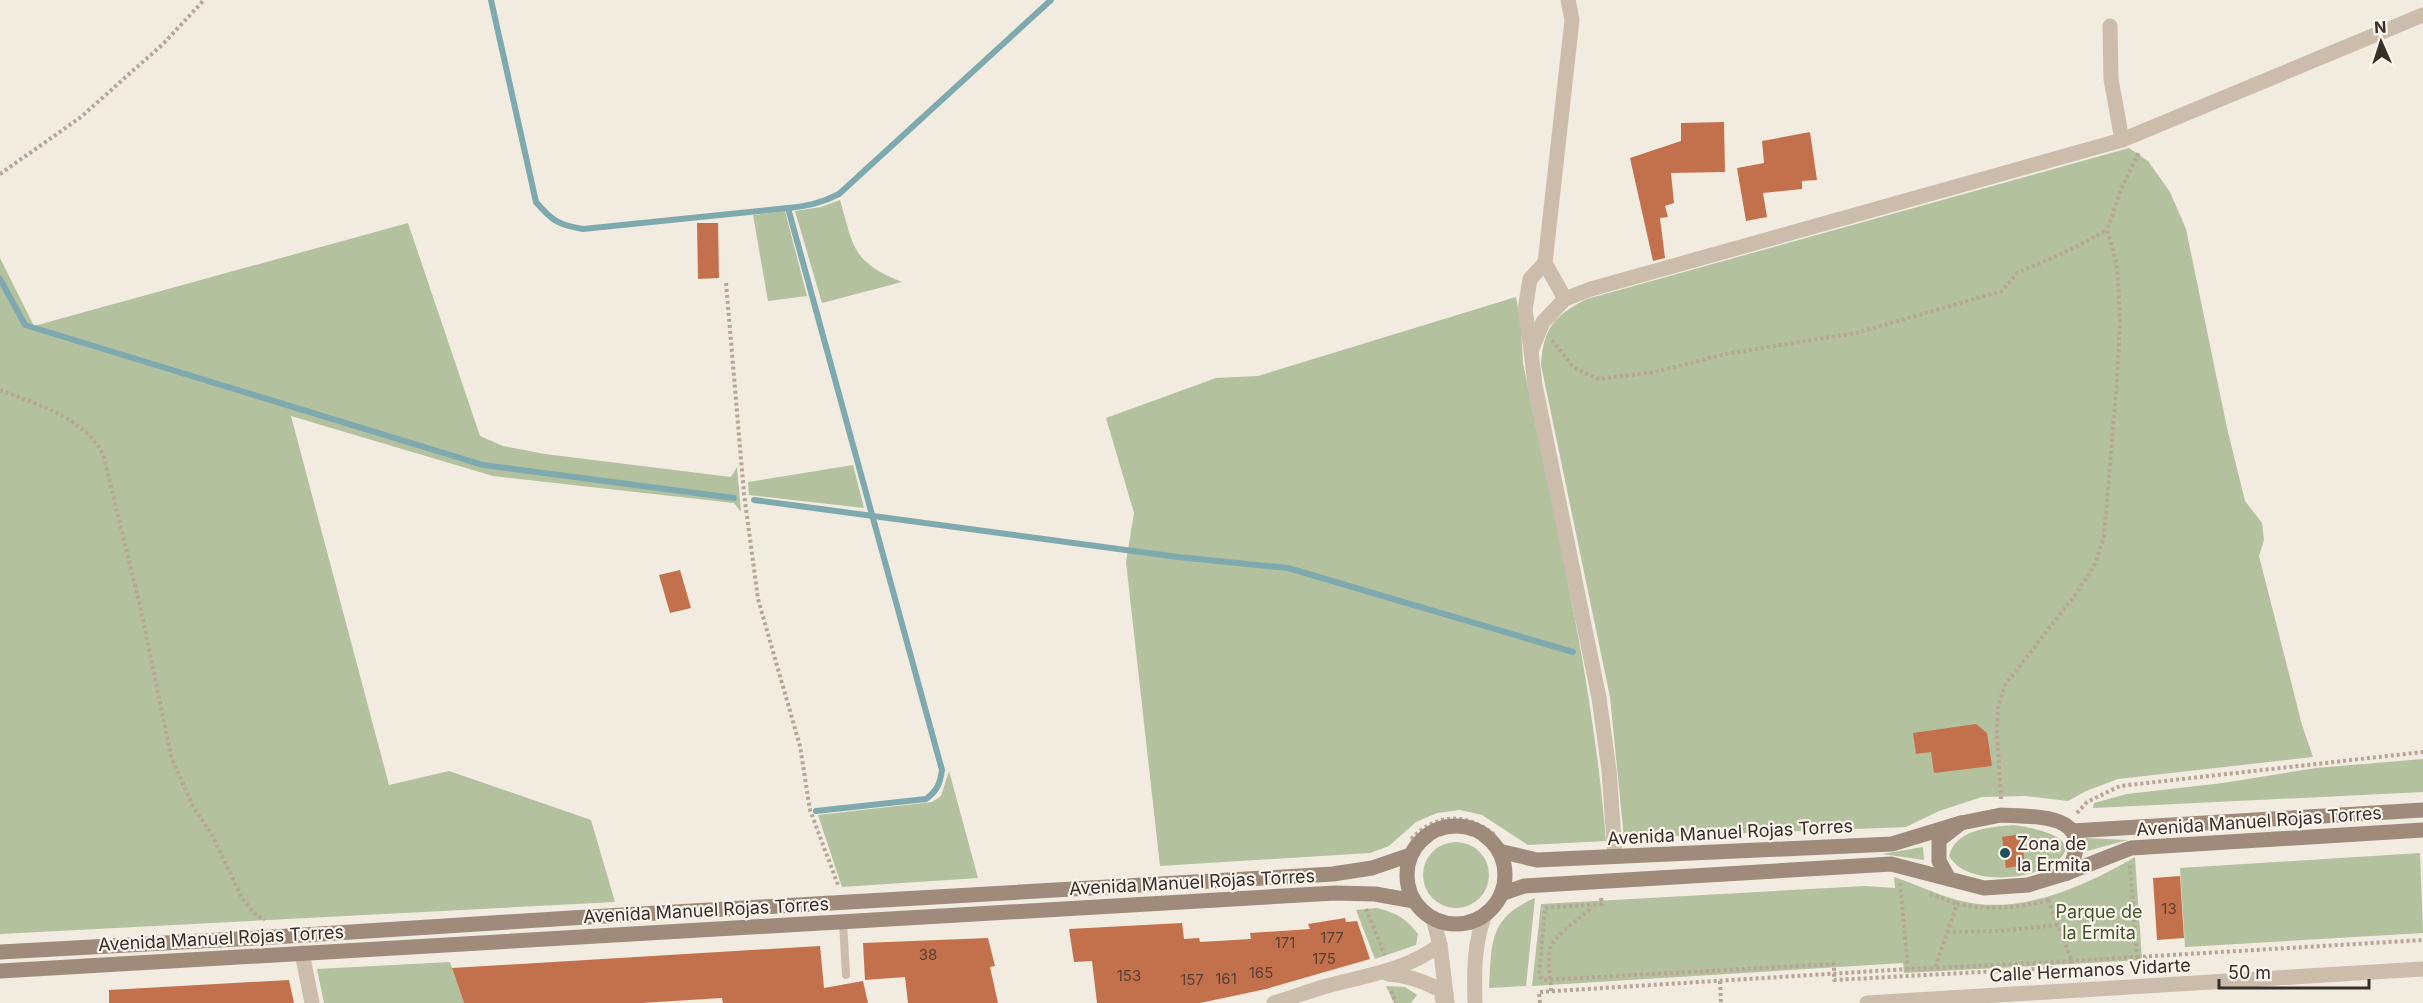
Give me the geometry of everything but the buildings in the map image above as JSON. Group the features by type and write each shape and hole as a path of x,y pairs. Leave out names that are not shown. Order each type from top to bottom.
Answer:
{"main road":[{"name":"Avenida Manuel Rojas Torres","path":"1499,851 1537,860 1892,844 1961,823 2001,815 2048,817 2070,829 2423,810"},
{"path":"1949,879 1939,861 1939,840 1961,823"},
{"path":"1446,826 1461,826 1477,830 1490,839 1499,851 1504,873 1501,894 1485,914 1460,924 1446,923 1422,911 1414,902 1408,887 1406,871 1410,855 1419,842 1431,832 1446,826"},
{"path":"2067,873 2075,858 2076,840 2070,829"},
{"name":"Avenida Manuel Rojas Torres","path":"1949,879 1984,888 2028,885 2067,873 2131,848 2423,830"},
{"name":"Avenida Manuel Rojas Torres","path":"0,952 273,938 1333,873 1372,868 1410,855"},
{"path":"1501,894 1524,886 1891,864 1949,879"},
{"name":"Avenida Manuel Rojas Torres","path":"0,971 1335,893 1375,894 1414,902"}],"street":[{"path":"1564,299 1545,263 1572,20 1568,0"},
{"path":"1531,351 1543,322 1564,299 1603,286 2122,140 2423,15"},
{"path":"2110,26 2111,79 2122,140"},
{"path":"1545,263 1530,279 1525,310 1535,385 1599,698 1609,770 1616,856"},
{"path":"1475,1003 1475,956 1478,930 1485,914"},
{"path":"1433,918 1440,945 1444,1000"},
{"path":"1274,1003 1324,987 1385,973 1426,956 1440,945"},
{"path":"302,953 312,1003"},
{"name":"Calle Hermanos Vidarte","path":"1867,1003 1915,1002 2074,990 2113,996 2423,969"},
{"path":"1385,973 1408,975 1444,1000"}],"lane":[{"path":"843,922 846,975"}],"path":[{"path":"0,174 81,117 164,42 204,0"},
{"path":"2001,815 2001,776 1997,733 1998,706 2005,685 2094,566 2104,537 2117,392 2120,321 2117,264 2107,230 2122,188 2141,146 2140,133"},
{"path":"1543,322 1557,348 1574,368 1599,379 1655,372 1725,354 1856,333 2002,291 2017,273 2107,230"},
{"path":"726,283 744,494 758,599 800,746 810,810 839,886 841,902"},
{"path":"0,390 59,414 81,426 95,440 103,454 141,610 171,756 193,807 212,835 242,898 254,913 265,920 273,938"},
{"path":"2070,829 2087,802 2120,786 2423,752"},
{"path":"2120,870 2130,865 2138,957"},
{"path":"1908,969 1900,883 1909,886"},
{"path":"1928,893 1957,904 1981,909 2021,907 2058,896"},
{"path":"1551,992 1550,948 1559,935 1590,909 1589,897"},
{"path":"2048,900 2072,961 2074,990"},
{"path":"1935,968 1957,904"},
{"path":"1364,905 1386,958 1379,960 1396,1003"},
{"path":"1947,932 2000,931 2058,925"},
{"path":"1540,1003 1539,992 2423,940"},
{"path":"1720,981 1722,1003"}],"green space":[{"path":"2129,148 2148,161 2170,192 2186,229 2227,428 2245,501 2262,523 2264,540 2259,556 2302,725 2313,757 2118,779 2086,791 2068,801 2025,796 1982,797 1939,811 1906,827 1624,838 1610,697 1541,365 1544,342 1552,324 1566,311 1587,299"},
{"path":"840,200 853,242 864,260 873,268 902,282 822,303 795,211 821,207"},
{"path":"785,211 807,296 768,301 753,215"},
{"path":"408,223 480,436 503,446 545,454 731,477 737,467 741,512 734,503 493,476 291,416 389,785 449,771 591,820 615,902 0,934 0,258 34,326"},
{"path":"1516,297 1521,327 1523,363 1572,601 1592,720 1606,841 1528,845 1482,815 1460,810 1437,813 1416,822 1389,846 1370,853 1160,866 1126,562 1134,513 1106,418 1216,378 1258,376"},
{"path":"853,465 864,508 749,495 748,482"},
{"path":"2423,759 2423,792 2093,808 2094,803 2127,794 2223,783 2316,768"},
{"path":"949,771 978,878 842,887 818,815 932,802 941,796"},
{"path":"2014,825 2052,835 2065,846 2064,853 2056,862 2045,868 2016,876 2000,877 1969,872 1957,866 1949,856 1953,847 1966,835 1975,831"},
{"path":"2086,838 2128,840 2087,851"},
{"path":"1456,842 1469,845 1479,852 1486,862 1489,875 1486,888 1479,898 1469,905 1456,908 1443,905 1433,898 1426,888 1423,875 1426,862 1433,852 1443,845"},
{"path":"1923,847 1924,860 1882,854"},
{"path":"2420,853 2423,933 2185,947 2180,868"},
{"name":"Parque de la Ermita","path":"2135,857 2142,960 1904,973 1903,963 1532,986 1541,904 1865,886 1895,888 1894,877 1956,900 1998,905 2019,903 2060,893 2099,877"},
{"path":"1535,898 1526,986 1489,988 1495,934 1508,914"},
{"path":"1377,908 1405,920 1418,934 1416,945 1375,959 1356,910"},
{"path":"450,962 464,1003 324,1003 317,969"},
{"path":"1386,986 1405,987 1417,995 1411,1003 1394,1003"}],"waterway":[{"path":"491,0 536,202 556,221 583,229 795,207 814,204 833,197 1051,0"},
{"path":"788,208 942,770 937,787 926,799 816,811"},
{"path":"0,279 25,325 483,465 734,498"},
{"path":"754,500 1178,557 1288,568 1573,652"}],"place":[{"name":"Zona de la Ermita","path":"2005,853"}]}
